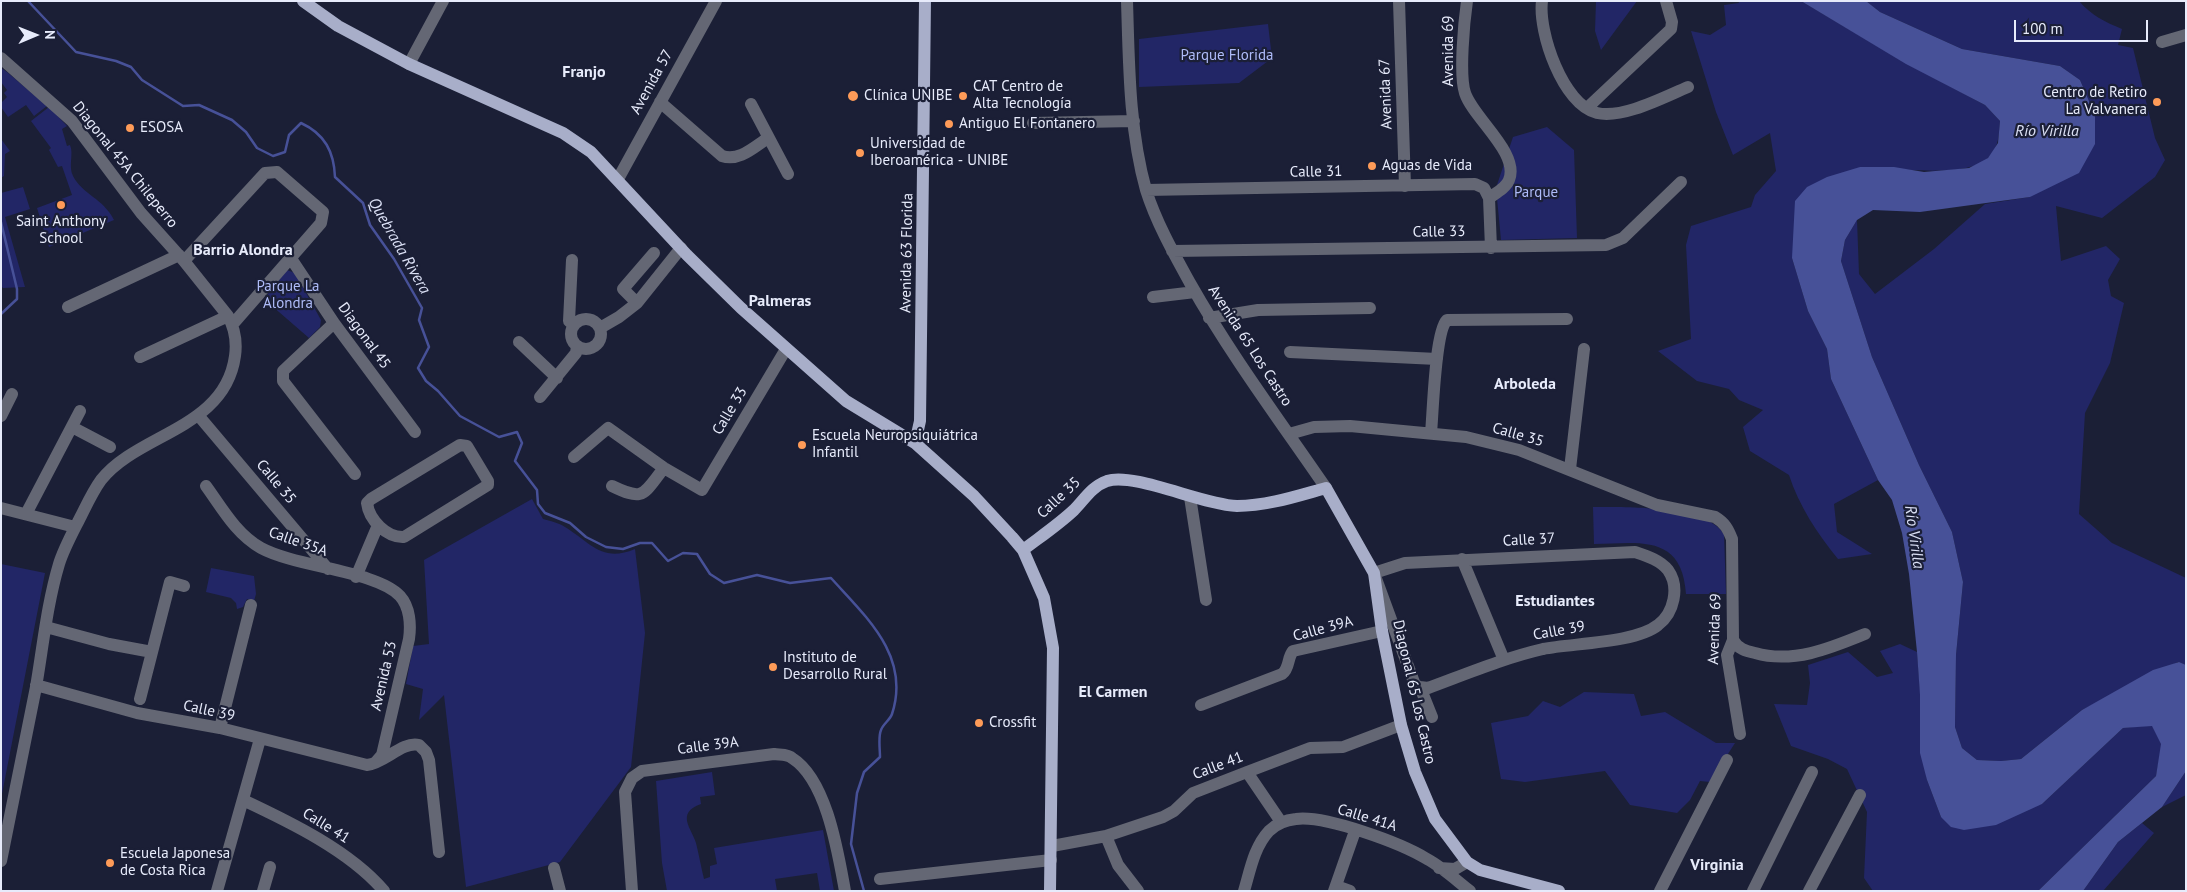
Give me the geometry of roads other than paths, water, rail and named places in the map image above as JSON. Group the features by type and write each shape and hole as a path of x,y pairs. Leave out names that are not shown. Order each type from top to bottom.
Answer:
{"main road":[{"path":"303,1 338,26 409,64 564,133 591,152 684,252 786,349 846,400 915,444 974,496 1023,550 1044,598 1053,648 1050,891"},
{"name":"Avenida 63 Florida","path":"915,444 920,421 925,1"},
{"path":"894,430 908,428 920,421"},
{"name":"Calle 35","path":"1023,550 1075,509 1084,496 1110,480 1132,480 1190,497 1237,506 1265,504 1326,488"},
{"name":"Avenida 65 Los Castro","path":"1326,488 1374,573"},
{"name":"Diagonal 65 Los Castro","path":"1374,573 1382,630 1401,725 1425,801 1449,840 1468,862"},
{"path":"1468,862 1480,870 1559,891"}],"street":[{"path":"409,64 443,1"},
{"name":"Avenida 57","path":"618,179 716,1"},
{"name":"Avenida 65 Los Castro","path":"1127,1 1134,122 1146,190 1172,251 1209,318 1326,488"},
{"name":"Avenida 67","path":"1399,1 1405,186"},
{"name":"Avenida 69","path":"1467,1 1463,68 1465,92 1469,103 1505,153 1510,167 1506,185 1487,193"},
{"path":"1542,1 1544,30 1560,75 1573,95 1587,108 1596,113 1616,113 1644,105 1688,87"},
{"path":"1587,108 1671,29 1672,22 1666,1"},
{"path":"2162,42 2186,35"},
{"name":"Diagonal 45A Chileperro","path":"1,58 72,121 141,213 181,258 230,320"},
{"path":"660,102 722,156 728,158 743,154 768,138"},
{"path":"751,104 788,174"},
{"path":"1033,123 1134,122"},
{"path":"68,307 181,258 265,173 276,172 323,212 323,217 290,257 230,320 140,357"},
{"name":"Calle 33","path":"1172,251 1598,246 1615,243 1623,238 1681,182"},
{"name":"Calle 31","path":"1146,190 1475,184 1487,193"},
{"path":"1487,193 1491,248"},
{"path":"600,328 619,318 637,303 662,274 674,268 684,252"},
{"path":"637,303 623,289 654,253"},
{"name":"Diagonal 45","path":"290,257 334,324 415,432"},
{"path":"572,260 569,321 574,325"},
{"path":"1153,297 1195,292"},
{"path":"1209,318 1258,310 1370,308"},
{"path":"540,397 576,353 577,346 572,338 574,325 581,320 590,319 600,328 600,339 593,347 587,349 577,346"},
{"path":"1431,433 1437,360 1442,327 1446,320 1567,319"},
{"path":"1,861 36,685 52,590 59,562 101,480 131,456 198,415 219,396 234,365 236,344 230,320"},
{"path":"334,324 283,371 281,376 355,474"},
{"path":"519,342 557,378"},
{"name":"Calle 33","path":"664,468 702,490 786,349"},
{"path":"1570,469 1584,349"},
{"path":"1290,352 1437,360"},
{"path":"1,416 12,394"},
{"path":"26,514 80,411"},
{"name":"Calle 35","path":"198,415 328,569"},
{"name":"Calle 35","path":"1289,434 1314,427 1350,426 1466,437 1519,450 1657,505 1715,517 1726,526"},
{"path":"72,427 110,447"},
{"path":"574,457 608,428 664,468 644,492 639,495 631,496 612,486"},
{"path":"460,445 467,446 488,481 488,485 404,537 390,535 378,525 368,510 367,504 371,499 460,445"},
{"name":"Calle 35A","path":"206,486 235,526 248,540 263,549 294,561 386,585 401,597"},
{"path":"1190,497 1206,600"},
{"path":"1,508 76,527"},
{"path":"356,576 378,525"},
{"name":"Avenida 69","path":"1726,526 1732,540 1733,640 1727,655 1740,734"},
{"name":"Calle 37","path":"1374,573 1405,563 1635,552 1652,558 1668,570 1673,582"},
{"path":"1462,559 1504,660"},
{"path":"1374,573 1415,685 1420,687 1432,717"},
{"path":"140,699 170,582 184,586"},
{"name":"Calle 39","path":"1420,687 1428,688 1504,660 1544,649 1638,634 1658,626 1670,612 1674,595 1673,582"},
{"name":"Avenida 53","path":"376,762 382,755 410,639 411,624 401,597"},
{"path":"220,728 251,605"},
{"path":"46,627 109,644 152,652"},
{"name":"Calle 39A","path":"1201,705 1282,674 1286,671 1290,654 1293,651 1382,630"},
{"path":"1733,640 1743,650 1781,657 1812,653 1866,634"},
{"name":"Calle 39","path":"36,685 137,713 220,728 367,764 376,762"},
{"name":"Calle 41","path":"1052,846 1106,836 1163,817 1174,811 1193,793 1247,772 1310,748 1343,748 1401,725"},
{"path":"217,891 260,739"},
{"path":"376,762 412,744 419,745 426,752 438,852"},
{"name":"Calle 39A","path":"632,891 625,792 632,778 642,771 774,754 791,756 805,769 818,790 838,853 845,891"},
{"path":"1660,891 1727,760"},
{"path":"1244,891 1258,847 1269,831 1281,822 1247,772"},
{"path":"1753,891 1812,772"},
{"path":"1809,891 1860,796"},
{"name":"Calle 41","path":"243,800 300,829 335,851 362,869 384,891"},
{"name":"Calle 41A","path":"1281,822 1297,819 1317,820 1397,844 1428,859 1470,891"},
{"path":"1350,891 1335,888 1355,831"},
{"path":"1106,836 1118,865 1138,891"},
{"path":"880,879 1051,860"},
{"path":"1438,868 1455,868 1468,862"},
{"path":"1468,862 1466,878 1470,891"},
{"path":"263,891 270,867"},
{"path":"554,868 560,891"}],"water":[{"name":"Río Virilla","path":"1801,1 1866,1 1880,12 1962,49 2060,66 2080,80 2095,115 2095,144 2079,173 2030,197 1920,212 1873,210 1857,220 1845,240 1841,261 1872,357 1919,465 1952,532 1963,582 1956,655 1955,727 1962,748 1977,760 2001,761 2021,759 2082,710 2153,670 2179,662 2186,665 2186,771 2162,807 2118,842 2083,891 2038,891 2156,776 2161,744 2152,726 2123,728 2042,804 1996,825 1964,830 1951,827 1941,817 1927,780 1920,753 1920,695 1917,652 1909,574 1902,533 1892,500 1878,480 1831,379 1827,349 1808,311 1792,258 1795,201 1807,187 1827,177 1860,167 1894,167 1924,172 1969,168 1988,158 1998,143 2000,121 1985,105 1906,64"}],"waterway":[{"name":"Quebrada Rivera","path":"28,1 76,52 116,61 131,67 142,80 183,106 199,105 232,120 246,132 257,148 273,156 285,152 289,135 301,123 322,138 333,160 335,177 363,203 370,225 394,259 422,308 419,320 429,347 418,368 426,381 438,391 460,416 499,437 517,432 522,443 515,461 537,490 538,504 545,513 570,523 586,537 606,547 623,549 640,543 652,543 668,561 683,553 697,554 710,574 724,583 757,575 790,583 831,578 871,623 882,639 890,656 895,674 896,693 892,714 880,733 880,757 864,772 857,793 851,844 864,891"},
{"path":"1,222 17,289 17,299 1,314"}],"place":[{"name":"Clínica UNIBE","path":"853,96"},
{"name":"CAT Centro de Alta Tecnología","path":"963,96"},
{"name":"Centro de Retiro La Valvanera","path":"2157,102"},
{"name":"Antiguo El Fontanero","path":"949,124"},
{"name":"ESOSA","path":"130,128"},
{"name":"Universidad de Iberoamérica - UNIBE","path":"860,153"},
{"name":"Aguas de Vida","path":"1372,166"},
{"name":"Saint Anthony School","path":"61,205"},
{"name":"Escuela Neuropsiquiátrica Infantil","path":"802,445"},
{"name":"Instituto de Desarrollo Rural","path":"773,667"},
{"name":"Crossfit","path":"979,723"},
{"name":"Escuela Japonesa de Costa Rica","path":"110,863"}],"district":[{"name":"Franjo","path":"584,72"},
{"name":"Barrio Alondra","path":"243,250"},
{"name":"Palmeras","path":"780,301"},
{"name":"Arboleda","path":"1525,384"},
{"name":"Estudiantes","path":"1555,601"},
{"name":"El Carmen","path":"1113,692"},
{"name":"Virginia","path":"1717,865"}],"park label":[{"name":"Parque Florida","path":"1227,56"},
{"name":"Parque","path":"1536,193"},
{"name":"Parque La Alondra","path":"288,296"}]}
